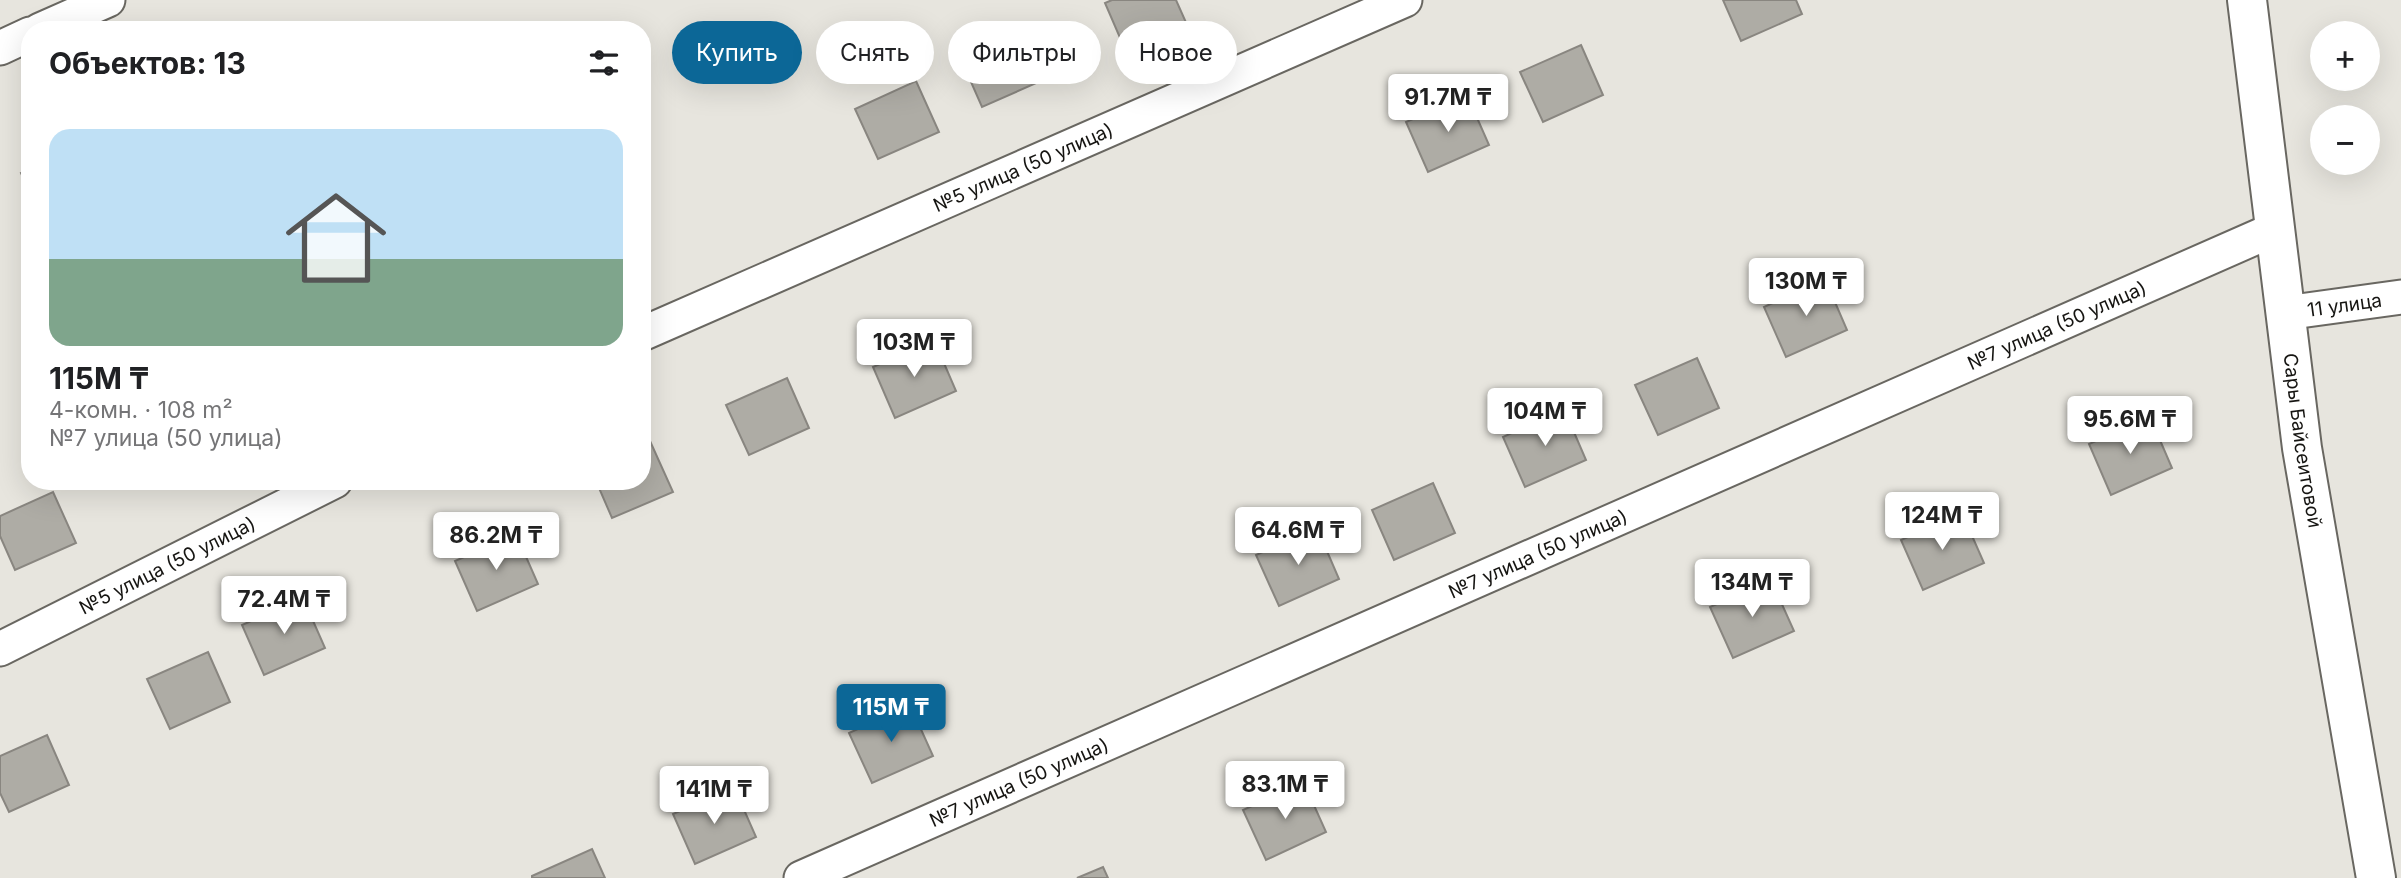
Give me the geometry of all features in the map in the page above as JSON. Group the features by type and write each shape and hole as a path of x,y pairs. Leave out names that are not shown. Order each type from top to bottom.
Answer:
{"street":[{"path":"60,21 108,0"},
{"name":"№5 улица (50 улица)","path":"651,330 1405,0"},
{"name":"Сары Байсеитовой","path":"2247,0 2302,448 2376,878"},
{"path":"0,48 21,38"},
{"name":"№7 улица (50 улица)","path":"801,878 2275,229"},
{"name":"11 улица","path":"2285,313 2401,296"},
{"name":"№5 улица (50 улица)","path":"0,649 317,490"}],"building":[{"path":"1112,0 1176,0 1185,21 1115,21 1115,26 1105,3"},
{"path":"1723,0 1796,0 1802,14 1741,41"},
{"path":"1581,45 1603,95 1543,122 1520,72"},
{"path":"909,84 917,84 939,132 878,159 855,109"},
{"path":"972,84 1034,84 982,107"},
{"path":"1467,95 1489,145 1428,172 1406,122"},
{"path":"1825,279 1847,330 1786,357 1764,307"},
{"path":"934,340 956,391 895,418 873,367"},
{"path":"1697,358 1719,408 1658,435 1635,385"},
{"path":"787,378 809,428 749,455 726,405"},
{"path":"1564,409 1586,460 1525,487 1503,437"},
{"path":"2150,417 2172,468 2111,495 2089,444"},
{"path":"651,443 673,492 612,518 600,490 651,490"},
{"path":"1433,483 1455,533 1394,560 1372,510"},
{"path":"53,492 76,543 15,570 0,536 0,516"},
{"path":"1962,513 1984,563 1923,590 1901,540"},
{"path":"1317,528 1339,579 1279,606 1256,555"},
{"path":"516,534 538,584 477,611 455,561"},
{"path":"1771,580 1794,631 1733,658 1710,607"},
{"path":"303,598 325,648 264,675 242,625"},
{"path":"208,652 230,702 170,729 147,679"},
{"path":"910,705 933,756 872,783 849,733"},
{"path":"47,735 69,785 9,812 0,793 0,756"},
{"path":"1304,783 1326,832 1266,860 1243,810"},
{"path":"734,787 756,837 695,864 673,814"},
{"path":"592,849 605,878 532,878 532,876"},
{"path":"1103,867 1108,878 1077,878"}]}
